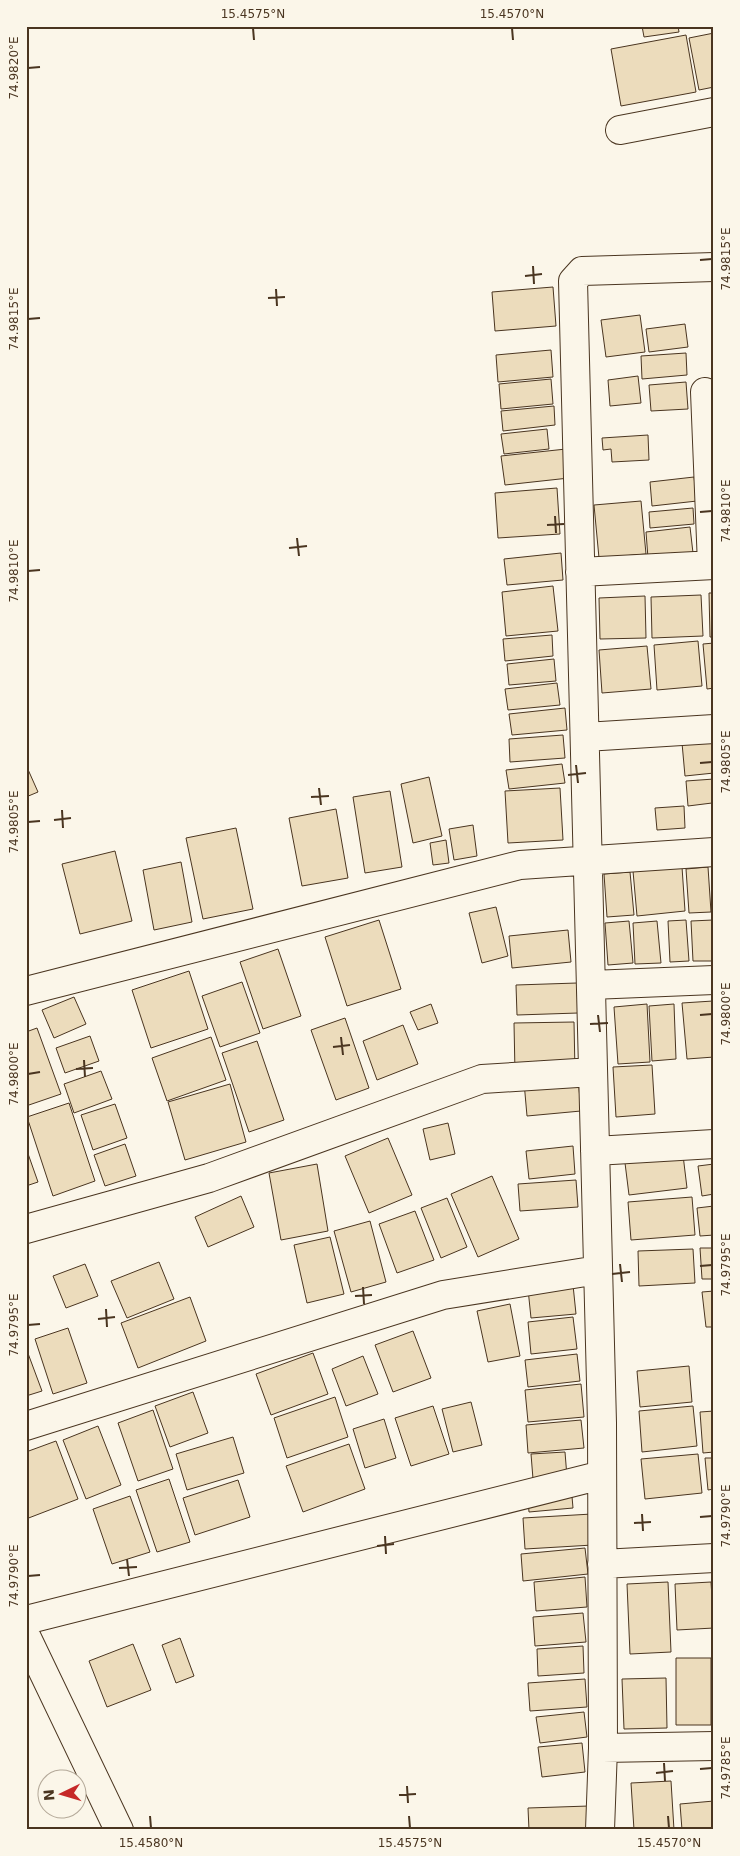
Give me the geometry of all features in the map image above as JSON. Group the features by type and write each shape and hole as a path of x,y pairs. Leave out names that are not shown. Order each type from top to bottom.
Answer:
{"street":[{"path":"620,130 714,112"},
{"path":"600,1830 603,1748 602,1475 594,1072 573,281 582,271 714,267"},
{"path":"580,572 713,565 705,392"},
{"path":"585,737 714,728"},
{"path":"26,991 520,864 714,852"},
{"path":"591,984 714,980"},
{"path":"26,1228 209,1178 482,1079 594,1072"},
{"path":"595,1151 714,1144"},
{"path":"26,1426 443,1295 598,1270"},
{"path":"26,1620 602,1475"},
{"path":"602,1564 714,1558"},
{"path":"26,1636 119,1830"},
{"path":"603,1748 714,1746"}],"building":[{"path":"642,26 678,26 679,32 644,37"},
{"path":"714,33 714,87 699,90 689,38"},
{"path":"686,35 696,92 621,106 611,49"},
{"path":"553,287 556,326 495,331 492,292"},
{"path":"640,315 645,352 606,357 601,320"},
{"path":"685,324 688,347 649,352 646,329"},
{"path":"551,350 553,377 498,382 496,355"},
{"path":"686,353 687,375 642,379 641,356"},
{"path":"638,376 641,403 610,406 608,380"},
{"path":"551,379 553,404 501,409 499,384"},
{"path":"686,382 688,409 651,411 649,385"},
{"path":"554,406 555,425 503,431 501,411"},
{"path":"547,429 549,449 504,454 501,434"},
{"path":"648,435 649,460 612,462 611,449 603,450 602,438"},
{"path":"566,449 569,478 505,485 501,456"},
{"path":"694,477 697,501 652,506 650,482"},
{"path":"557,488 560,534 498,538 495,493"},
{"path":"641,501 646,554 599,558 594,505"},
{"path":"693,508 694,524 650,528 649,512"},
{"path":"690,527 693,553 648,558 646,532"},
{"path":"561,553 563,580 507,585 504,559"},
{"path":"553,586 558,631 506,636 502,592"},
{"path":"709,593 714,593 714,637 710,637"},
{"path":"701,595 703,636 652,638 651,597"},
{"path":"645,596 646,638 600,639 599,598"},
{"path":"552,635 553,656 505,661 503,639"},
{"path":"698,641 702,686 657,690 654,645"},
{"path":"714,643 714,688 707,689 703,644"},
{"path":"647,646 651,689 602,693 599,650"},
{"path":"554,659 556,681 509,685 507,664"},
{"path":"557,683 560,705 508,710 505,689"},
{"path":"565,708 567,730 512,735 509,714"},
{"path":"712,728 714,773 685,776 681,732"},
{"path":"563,735 565,758 510,762 509,739"},
{"path":"562,764 565,783 509,789 506,770"},
{"path":"26,765 38,792 26,797"},
{"path":"429,777 442,836 413,843 401,784"},
{"path":"714,779 714,824 712,803 688,806 686,781"},
{"path":"560,788 563,840 508,843 505,791"},
{"path":"390,791 402,867 365,873 353,797"},
{"path":"684,806 685,828 657,830 655,808"},
{"path":"336,809 348,878 302,886 289,818"},
{"path":"473,825 477,856 454,860 449,829"},
{"path":"236,828 253,909 203,919 186,838"},
{"path":"446,840 449,863 433,865 430,843"},
{"path":"115,851 132,921 80,934 62,864"},
{"path":"181,862 192,922 154,930 143,870"},
{"path":"682,867 685,911 637,916 633,871"},
{"path":"708,867 711,912 689,913 686,869"},
{"path":"630,872 634,915 607,917 604,874"},
{"path":"496,907 508,956 482,963 469,913"},
{"path":"379,920 401,989 347,1006 325,937"},
{"path":"686,920 689,961 670,962 668,921"},
{"path":"713,920 714,961 693,961 691,921"},
{"path":"629,921 633,963 608,965 605,923"},
{"path":"657,921 661,963 635,964 633,923"},
{"path":"568,930 571,962 512,968 509,936"},
{"path":"278,949 301,1016 263,1029 240,962"},
{"path":"189,971 208,1029 151,1048 132,990"},
{"path":"242,982 260,1033 220,1047 202,996"},
{"path":"577,983 578,1013 517,1015 516,985"},
{"path":"74,997 86,1024 54,1038 42,1010"},
{"path":"713,1001 714,1057 687,1059 682,1003"},
{"path":"431,1004 438,1023 418,1030 410,1012"},
{"path":"647,1004 650,1062 618,1064 614,1007"},
{"path":"674,1004 676,1059 652,1061 649,1006"},
{"path":"345,1018 369,1088 336,1100 311,1030"},
{"path":"574,1022 575,1072 515,1073 514,1023"},
{"path":"403,1025 418,1064 377,1080 363,1041"},
{"path":"37,1028 61,1094 26,1106 26,1032"},
{"path":"90,1036 99,1061 65,1073 56,1048"},
{"path":"211,1037 226,1080 167,1101 152,1058"},
{"path":"257,1041 284,1120 249,1132 222,1053"},
{"path":"652,1065 655,1114 616,1117 613,1067"},
{"path":"101,1071 112,1099 74,1113 64,1084"},
{"path":"578,1077 581,1111 527,1116 524,1082"},
{"path":"230,1084 246,1142 185,1160 168,1102"},
{"path":"69,1103 95,1181 53,1196 27,1117"},
{"path":"115,1104 127,1138 93,1150 81,1115"},
{"path":"448,1123 455,1154 430,1160 423,1129"},
{"path":"388,1138 412,1195 369,1213 345,1156"},
{"path":"125,1144 136,1176 105,1186 94,1155"},
{"path":"573,1146 575,1174 529,1179 526,1151"},
{"path":"26,1148 38,1182 26,1186"},
{"path":"683,1155 687,1188 629,1195 625,1163"},
{"path":"317,1164 328,1231 281,1240 269,1173"},
{"path":"714,1164 714,1194 702,1196 698,1166"},
{"path":"492,1176 519,1239 478,1257 451,1194"},
{"path":"576,1180 578,1207 520,1211 518,1184"},
{"path":"241,1196 254,1227 208,1247 195,1217"},
{"path":"692,1197 695,1235 631,1240 628,1202"},
{"path":"447,1198 467,1247 441,1258 421,1208"},
{"path":"714,1206 714,1235 700,1236 697,1208"},
{"path":"415,1211 434,1260 397,1273 379,1224"},
{"path":"370,1221 386,1282 351,1292 334,1231"},
{"path":"330,1237 344,1294 307,1303 294,1245"},
{"path":"700,1248 714,1248 714,1279 702,1279"},
{"path":"693,1249 695,1283 639,1286 638,1251"},
{"path":"159,1262 174,1299 127,1318 111,1281"},
{"path":"85,1264 98,1296 66,1308 53,1276"},
{"path":"573,1285 576,1314 531,1318 528,1289"},
{"path":"714,1291 714,1327 706,1327 702,1292"},
{"path":"190,1297 206,1341 138,1368 121,1323"},
{"path":"510,1304 520,1356 488,1362 477,1311"},
{"path":"573,1317 577,1349 531,1354 528,1322"},
{"path":"68,1328 87,1383 53,1394 35,1339"},
{"path":"413,1331 431,1378 393,1392 375,1345"},
{"path":"26,1348 42,1391 26,1396"},
{"path":"313,1353 328,1394 271,1415 256,1374"},
{"path":"577,1354 580,1381 528,1387 525,1360"},
{"path":"363,1356 378,1394 346,1406 332,1369"},
{"path":"689,1366 692,1402 640,1407 637,1371"},
{"path":"581,1384 584,1417 528,1422 525,1390"},
{"path":"193,1392 208,1433 170,1447 155,1406"},
{"path":"335,1397 348,1437 287,1458 274,1418"},
{"path":"471,1402 482,1445 453,1452 442,1409"},
{"path":"433,1406 449,1454 411,1466 395,1418"},
{"path":"693,1406 697,1446 642,1452 639,1411"},
{"path":"153,1410 173,1469 138,1481 118,1423"},
{"path":"714,1411 714,1452 703,1453 700,1412"},
{"path":"384,1419 396,1458 365,1468 353,1429"},
{"path":"581,1420 584,1448 528,1453 526,1425"},
{"path":"98,1426 121,1485 86,1499 63,1440"},
{"path":"233,1437 244,1473 187,1490 176,1454"},
{"path":"56,1441 78,1499 26,1519 26,1452"},
{"path":"349,1444 365,1489 303,1512 286,1466"},
{"path":"565,1452 567,1477 533,1479 531,1454"},
{"path":"698,1454 702,1493 645,1499 641,1459"},
{"path":"705,1458 714,1458 714,1489 708,1490"},
{"path":"169,1479 190,1542 157,1552 136,1490"},
{"path":"238,1480 250,1517 195,1535 183,1498"},
{"path":"571,1485 573,1508 529,1512 527,1488"},
{"path":"130,1496 150,1552 112,1564 93,1509"},
{"path":"592,1514 593,1545 525,1549 523,1518"},
{"path":"585,1548 588,1574 523,1581 521,1554"},
{"path":"585,1577 587,1607 536,1611 534,1582"},
{"path":"668,1582 671,1652 630,1654 627,1584"},
{"path":"711,1582 714,1628 677,1630 675,1584"},
{"path":"583,1613 586,1642 535,1646 533,1617"},
{"path":"180,1638 194,1676 176,1683 162,1645"},
{"path":"133,1644 151,1690 107,1707 89,1661"},
{"path":"583,1646 584,1673 538,1676 537,1649"},
{"path":"676,1658 711,1658 711,1725 676,1725"},
{"path":"666,1678 667,1728 624,1729 622,1679"},
{"path":"585,1679 587,1707 530,1711 528,1683"},
{"path":"584,1712 587,1737 540,1743 536,1717"},
{"path":"582,1743 585,1772 542,1777 538,1747"},
{"path":"671,1781 674,1830 634,1830 631,1783"},
{"path":"714,1801 714,1830 682,1830 680,1804"},
{"path":"589,1806 590,1830 529,1830 528,1808"}]}
